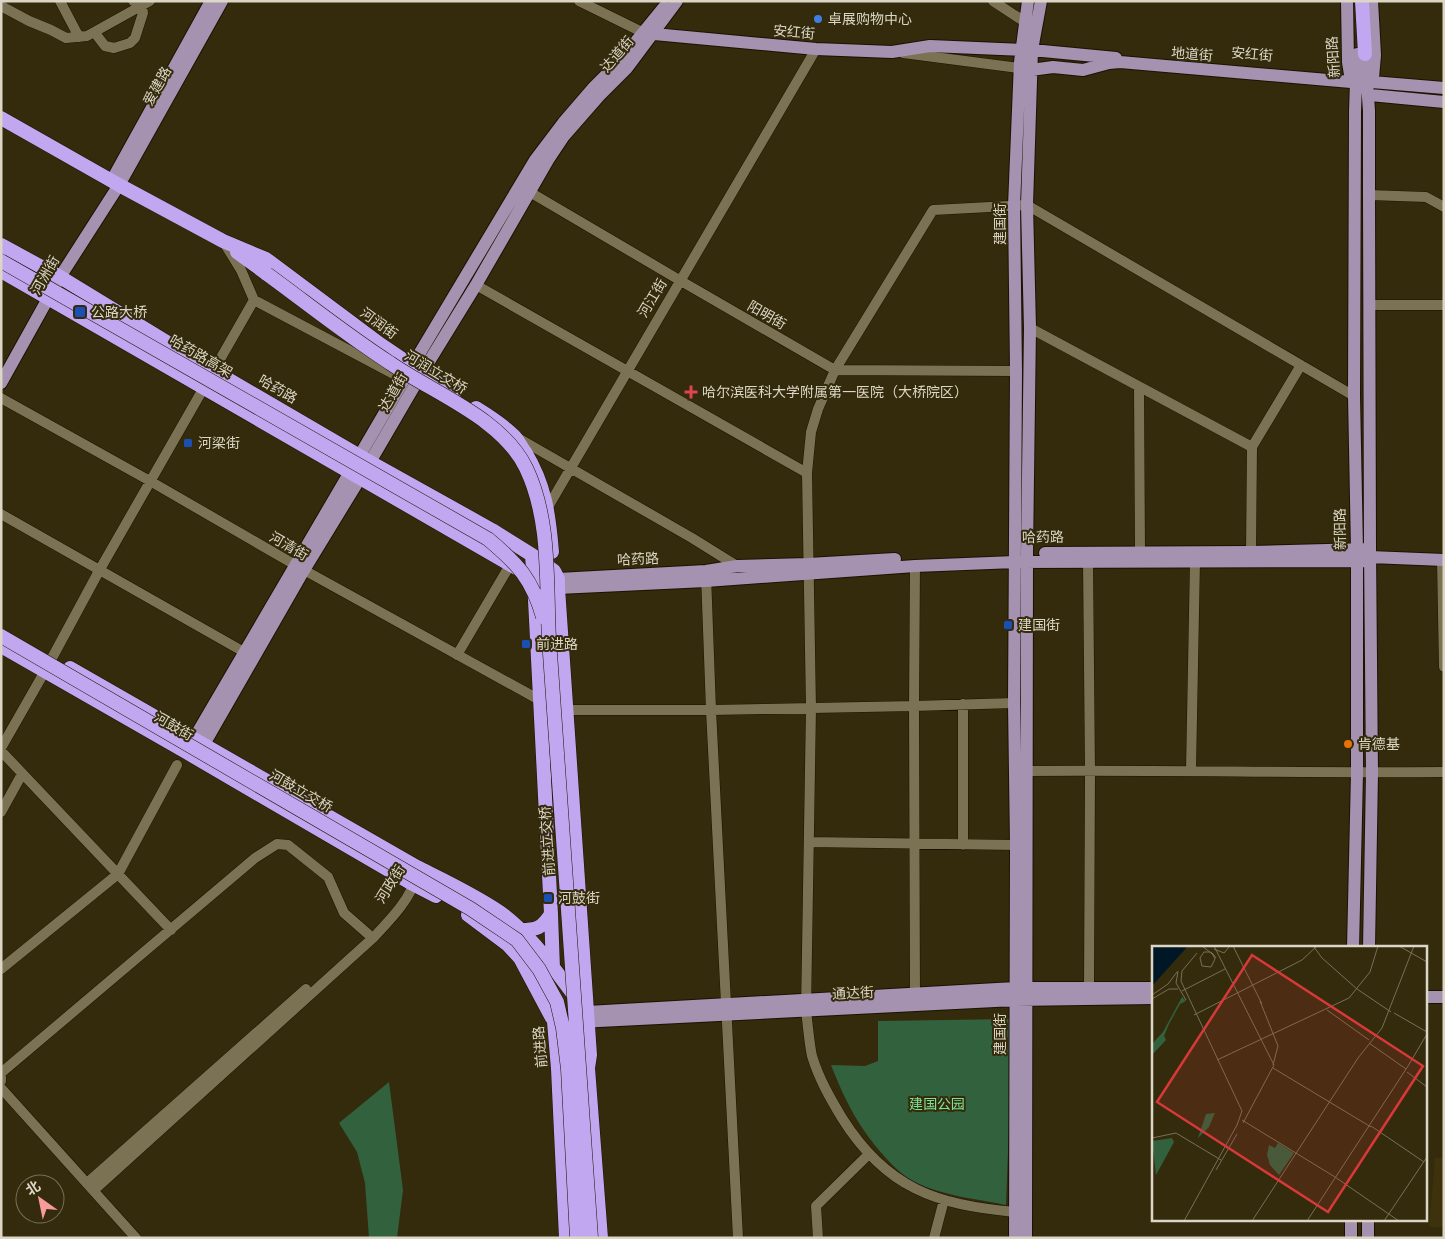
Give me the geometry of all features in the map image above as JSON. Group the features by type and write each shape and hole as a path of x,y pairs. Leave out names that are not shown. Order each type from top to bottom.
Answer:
{"highway":[{"name":"新阳路","path":"1354,1 1361,54"},
{"name":"新阳路","path":"1361,54 1362,1"},
{"name":"河润街","path":"1,118 115,183 223,241 266,259 332,310 490,417 529,459 539,478 548,508"},
{"name":"河润立交桥","path":"223,241 389,363 459,404 513,443"},
{"name":"哈药路","path":"1,245 60,277 214,371 365,459 492,530 532,555 557,580"},
{"name":"哈药路高架","path":"1,262 488,539 513,560 531,585 539,604 549,640"},
{"name":"哈药路","path":"1,271 510,565 533,576 557,580"},
{"name":"前进立交桥","path":"513,443 530,478 543,524 549,640 591,1238"},
{"path":"548,508 557,580 590,1055 598,1094 609,1238"},
{"name":"前进路","path":"532,555 566,1238"},
{"name":"河鼓街","path":"1,628 417,867 472,895 502,914 540,949 587,1017"},
{"name":"河鼓立交桥","path":"1,636 472,909 517,940 539,969 557,1002 563,1028 568,1069 577,1238"},
{"name":"河鼓街","path":"1,646 475,919 508,945 520,958 554,1022"},
{"path":"520,930 540,927 551,914"},
{"path":"590,1055 588,1068 601,1238"}],"main road":[{"path":"648,33 668,1"},
{"path":"648,33 678,1"},
{"path":"1026,50 1025,22 1028,1"},
{"path":"1026,50 1041,1"},
{"name":"新阳路","path":"1347,1 1348,62 1355,110"},
{"name":"新阳路","path":"1353,946 1365,556 1369,305 1369,111 1375,55 1372,1"},
{"name":"爱建路","path":"115,183 213,3"},
{"name":"安红街","path":"648,33 816,49 892,52 930,46 1026,50 1351,80"},
{"name":"达道街","path":"365,459 405,380 417,369 476,286 528,191 548,160 564,136 599,96 627,68 648,33"},
{"name":"达道街","path":"299,568 365,459 535,160 594,87 648,33"},
{"name":"建国街","path":"1015,1238 1027,771 1016,371 1026,50"},
{"name":"新阳路","path":"1361,54 1355,110 1354,396 1365,556 1372,772 1369,946"},
{"name":"新阳路","path":"1361,54 1369,111"},
{"name":"地道街","path":"1025,69 1082,70 1120,62 1152,66 1351,80"},
{"path":"1372,82 1444,88"},
{"path":"1370,95 1444,102"},
{"name":"河洲街","path":"1,383 115,183"},
{"name":"建国街","path":"1021,205 1030,328 1022,557 1014,703 1026,1238"},
{"name":"哈药路","path":"557,580 706,576 1022,557 1140,552 1251,552 1443,560"},
{"name":"哈药路","path":"706,576 737,566 808,569 916,566 1022,557 1088,561 1195,561 1365,556"},
{"path":"199,742 244,652 299,568"},
{"path":"191,755 299,568"},
{"name":"通达街","path":"554,1022 587,1017 1021,994 1089,988 1152,988"},
{"path":"1428,990 1444,990"},
{"name":"通达街","path":"1021,994 1152,998"},
{"path":"1428,996 1444,997"},
{"path":"1351,1222 1351,1238"},
{"path":"1368,1222 1368,1238"}],"street":[{"path":"60,1 79,37"},
{"path":"993,1 1025,22"},
{"path":"582,2 648,33"},
{"path":"1,6 66,38 87,36 142,3 143,13 135,38 130,43 114,48 105,46 94,32"},
{"name":"河江街","path":"548,508 816,49"},
{"path":"892,52 1025,69"},
{"name":"阳明街","path":"528,191 681,282 835,370 1016,371"},
{"path":"1369,195 1426,197 1444,207"},
{"path":"1015,1212 988,1210 944,1200 910,1187 889,1173 869,1154 826,1092 812,1054 806,1005 811,708 807,473 810,432 818,409 835,370 932,210 1021,205 1354,396"},
{"name":"河润街","path":"223,241 241,270 254,300"},
{"path":"476,286 807,473"},
{"path":"171,930 1,750 99,571 254,300 405,380"},
{"path":"1369,305 1444,306"},
{"path":"1030,328 1252,447"},
{"path":"1251,552 1252,447 1301,365"},
{"path":"1139,387 1140,552"},
{"name":"河清街","path":"1,398 150,481 299,568 540,701 566,710 711,710 1014,703"},
{"name":"河润街","path":"513,443 570,469 692,538 737,566"},
{"path":"1,514 244,652"},
{"path":"1443,560 1444,667"},
{"path":"1088,561 1090,771 1089,988"},
{"path":"1191,770 1195,561"},
{"path":"457,655 510,565"},
{"path":"915,1000 914,706 916,566"},
{"path":"706,576 738,1238"},
{"path":"963,704 963,845"},
{"path":"1,970 118,874 177,765"},
{"path":"1027,771 1444,772"},
{"path":"1,812 22,774"},
{"path":"809,842 1016,845"},
{"path":"1,1081 2,1073 255,858 277,844 288,846 328,877 344,913 368,934"},
{"name":"河政街","path":"91,1187 374,937 395,915 417,867"},
{"name":"河政街","path":"91,1187 368,934 390,912 411,883"},
{"path":"1,1088 136,1238"},
{"path":"818,1238 816,1206 869,1154"},
{"path":"934,1238 944,1200"}],"shaded area":[{"path":"1435,1158 1444,1158 1444,1227 1429,1227"}],"green space":[{"name":"建国公园","path":"1013,1019 1006,1205 938,1191 908,1178 885,1157 860,1125 847,1102 831,1065 865,1066 878,1061 878,1021"},
{"path":"389,1082 403,1190 397,1238 369,1238 365,1183 357,1152 339,1123"}],"place":[{"name":"卓展购物中心","path":"818,19"},
{"name":"公路大桥","path":"80,312"},
{"name":"哈尔滨医科大学附属第一医院（大桥院区）","path":"691,392"},
{"name":"河梁街","path":"188,443"},
{"name":"建国街","path":"1008,625"},
{"name":"前进路","path":"526,644"},
{"name":"肯德基","path":"1348,744"},
{"name":"河鼓街","path":"548,898"}]}
